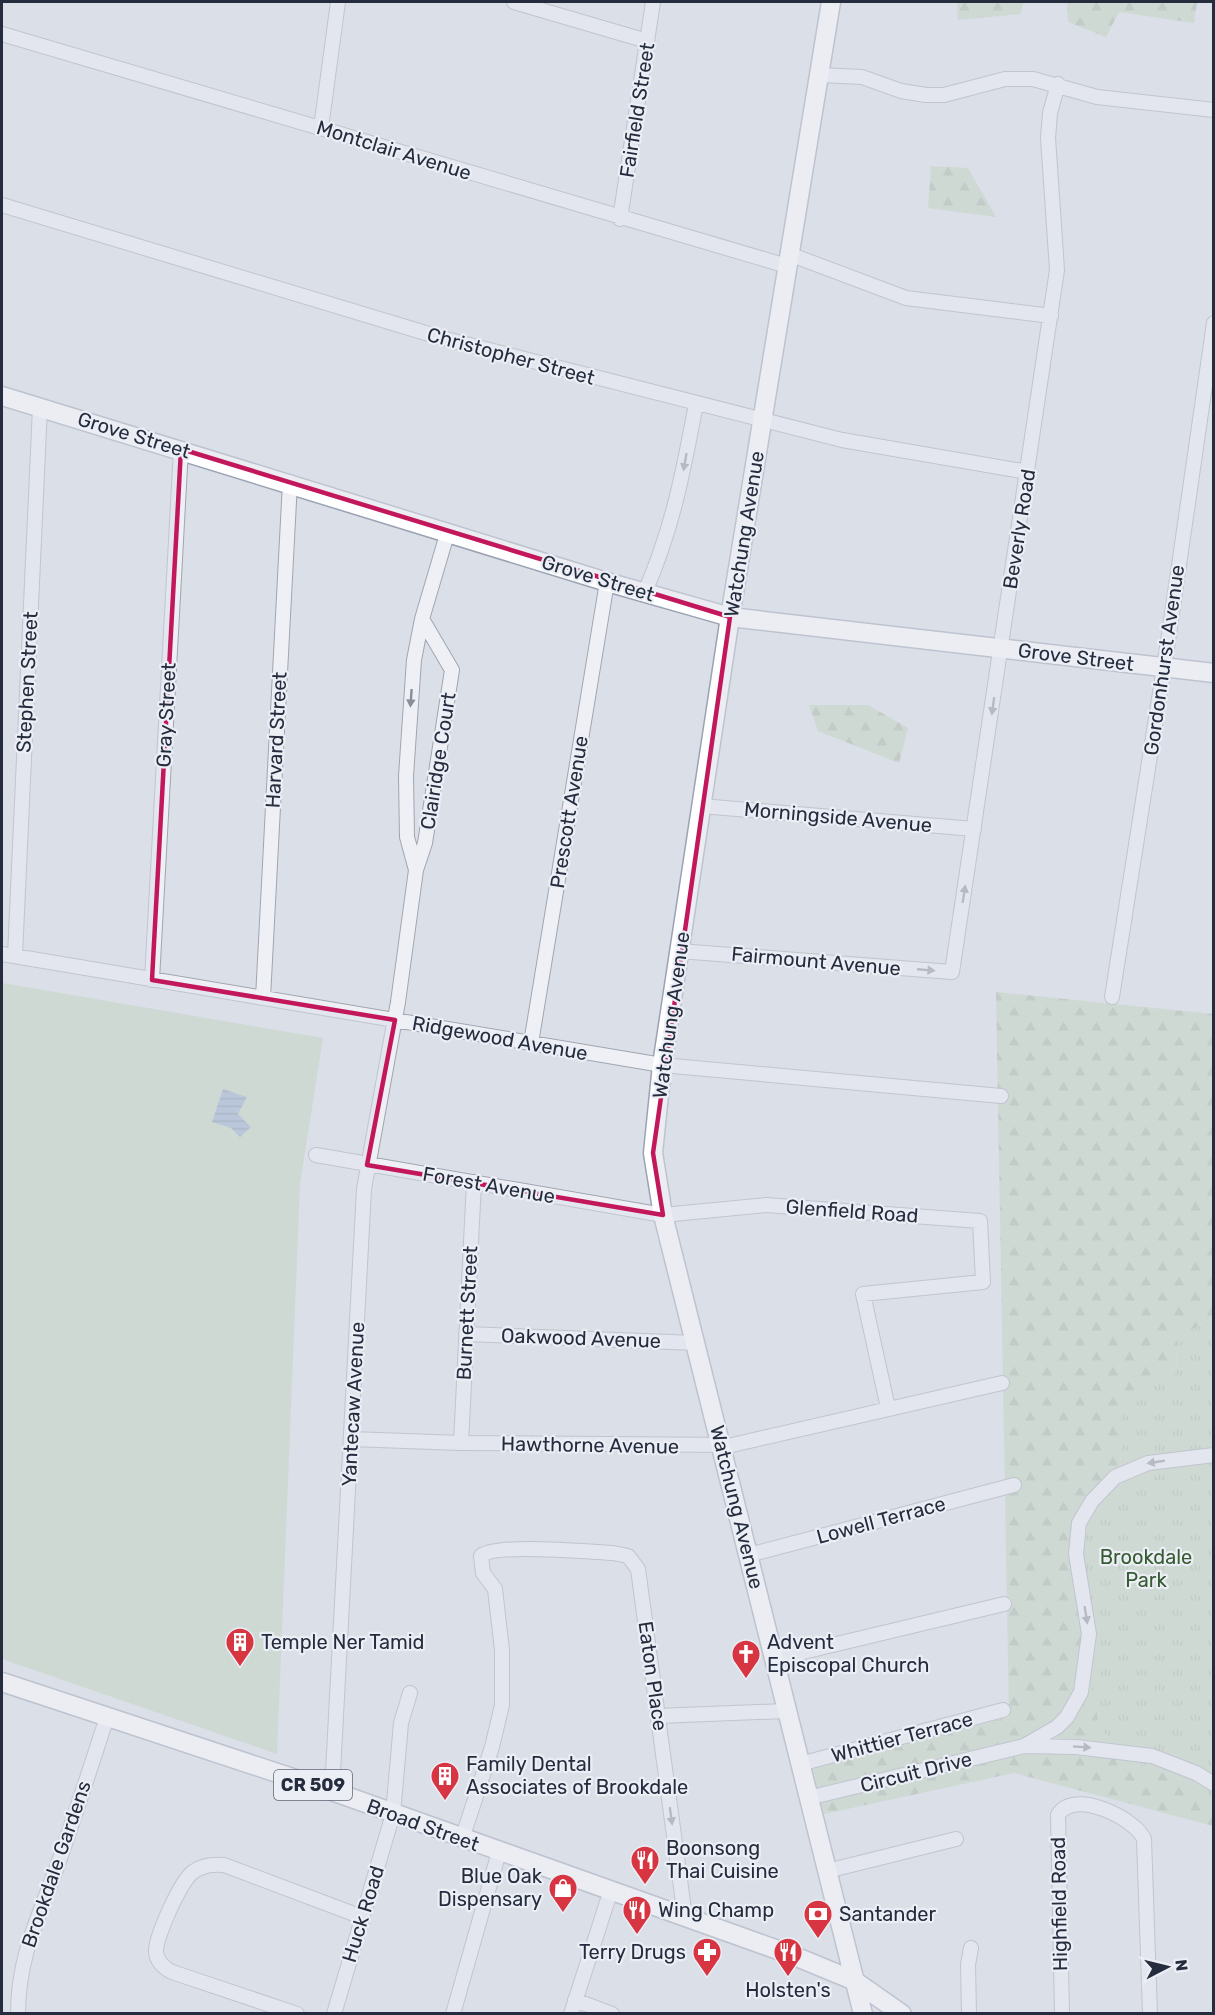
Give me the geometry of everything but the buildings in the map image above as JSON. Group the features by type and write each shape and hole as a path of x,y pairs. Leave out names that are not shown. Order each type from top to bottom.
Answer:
{"main road":[{"name":"Watchung Avenue","path":"831,2 730,616 662,1065 653,1153 654,1175 663,1215 863,2013"},
{"name":"Grove Street","path":"2,396 290,482 607,582 730,616 1214,673"},
{"name":"Broad Street","path":"2,1682 332,1791 685,1917 855,1980 902,2013"}],"street":[{"path":"321,128 338,2"},
{"path":"514,2 647,42"},
{"name":"Fairfield Street","path":"620,219 653,2"},
{"name":"Montclair Avenue","path":"2,34 620,219 788,260 906,298 1051,316"},
{"path":"820,75 862,77 901,91 926,95 944,95 1005,79 1033,79 1108,99 1214,110"},
{"name":"Beverly Road","path":"952,972 1057,270 1048,138 1050,113 1058,84"},
{"name":"Christopher Street","path":"2,205 442,338 842,440 1028,472"},
{"name":"Gordonhurst Avenue","path":"1112,997 1164,668 1214,323"},
{"path":"645,592 663,550 678,501 696,404"},
{"name":"Stephen Street","path":"8,955 40,407"},
{"name":"Gray Street","path":"152,980 181,449"},
{"name":"Harvard Street","path":"263,998 290,482"},
{"name":"Clairidge Court","path":"416,870 407,827 406,777 414,660 422,619 448,531"},
{"name":"Prescott Avenue","path":"531,1043 607,582"},
{"name":"Clairidge Court","path":"395,1020 416,870 425,843 452,670 422,619"},
{"path":"414,660 427,652 443,654"},
{"name":"Morningside Avenue","path":"701,806 974,829"},
{"name":"Fairmount Avenue","path":"679,951 952,972"},
{"name":"Ridgewood Avenue","path":"8,955 662,1065 1001,1096"},
{"name":"Yantecaw Avenue","path":"332,1791 367,1165 395,1020"},
{"name":"Forest Avenue","path":"316,1155 663,1215"},
{"name":"Burnett Street","path":"461,1443 474,1182"},
{"name":"Glenfield Road","path":"663,1215 766,1205 980,1221 983,1282 863,1294 888,1408"},
{"name":"Oakwood Avenue","path":"466,1334 696,1343"},
{"name":"Hawthorne Avenue","path":"351,1439 461,1443 721,1446 1002,1383"},
{"path":"1024,1746 1057,1727 1067,1717 1081,1692 1089,1635 1076,1554 1079,1523 1092,1501 1115,1477 1148,1462 1214,1455"},
{"name":"Lowell Terrace","path":"749,1555 1014,1485"},
{"name":"Eaton Place","path":"462,1839 492,1747 502,1705 501,1650 495,1589 483,1573 481,1556 493,1550 511,1549 614,1553 628,1556 635,1562 638,1569 685,1917"},
{"path":"774,1659 1004,1604"},
{"name":"Huck Road","path":"334,2013 393,1814 401,1723 410,1694"},
{"name":"Whittier Terrace","path":"800,1764 1003,1710"},
{"path":"658,1716 786,1711"},
{"name":"Brookdale Gardens","path":"18,2013 18,1989 24,1954 58,1863 107,1717"},
{"path":"1024,1746 1076,1747 1152,1756 1196,1773 1214,1784"},
{"name":"Circuit Drive","path":"808,1798 1024,1746"},
{"name":"Highfield Road","path":"1062,2013 1058,1822 1061,1810 1074,1802 1090,1805 1131,1823 1141,1832 1145,1846 1150,2013"},
{"path":"827,1871 956,1839"},
{"path":"453,2013 499,1852"},
{"path":"297,2013 172,1972 160,1964 157,1957 157,1942 183,1883 200,1867 224,1865 362,1917"},
{"path":"611,1890 573,2007 612,2013"},
{"path":"969,2013 968,1965 971,1948"}],"highlighted area":[{"path":"181,449 730,617 653,1153 663,1215 367,1165 395,1020 152,980"}],"green space":[{"path":"957,2 1024,2 1020,14 958,20"},
{"path":"1067,2 1197,2 1194,23 1119,12 1106,37 1068,22"},
{"path":"931,166 968,168 996,217 928,208"},
{"path":"809,705 868,705 908,728 899,763 818,731"},
{"path":"2,983 323,1038 300,1184 277,1754 2,1659"},
{"path":"996,992 1213,1014 1213,1318 1196,1328 1178,1329 1176,1373 1125,1394 1120,1467 1077,1542 1141,1764 1197,1785 1213,1806 1213,1826 1014,1773 824,1814 813,1770 817,1766 1009,1717"},
{"name":"Brookdale Park","path":"1213,1318 1213,1806 1197,1785 1141,1764 1099,1728 1080,1594 1077,1542 1120,1467 1124,1394 1176,1373 1178,1328 1196,1328"}],"water":[{"path":"223,1089 247,1097 238,1114 251,1127 240,1137 231,1128 212,1122"}],"place":[{"name":"Temple Ner Tamid","path":"240,1668"},
{"name":"Advent Episcopal Church","path":"746,1680"},
{"name":"Family Dental Associates of Brookdale","path":"445,1802"},
{"name":"Boonsong Thai Cuisine","path":"645,1886"},
{"name":"Blue Oak Dispensary","path":"563,1914"},
{"name":"Wing Champ","path":"637,1936"},
{"name":"Santander","path":"818,1940"},
{"name":"Terry Drugs","path":"707,1978"},
{"name":"Holsten's","path":"788,1978"}]}
